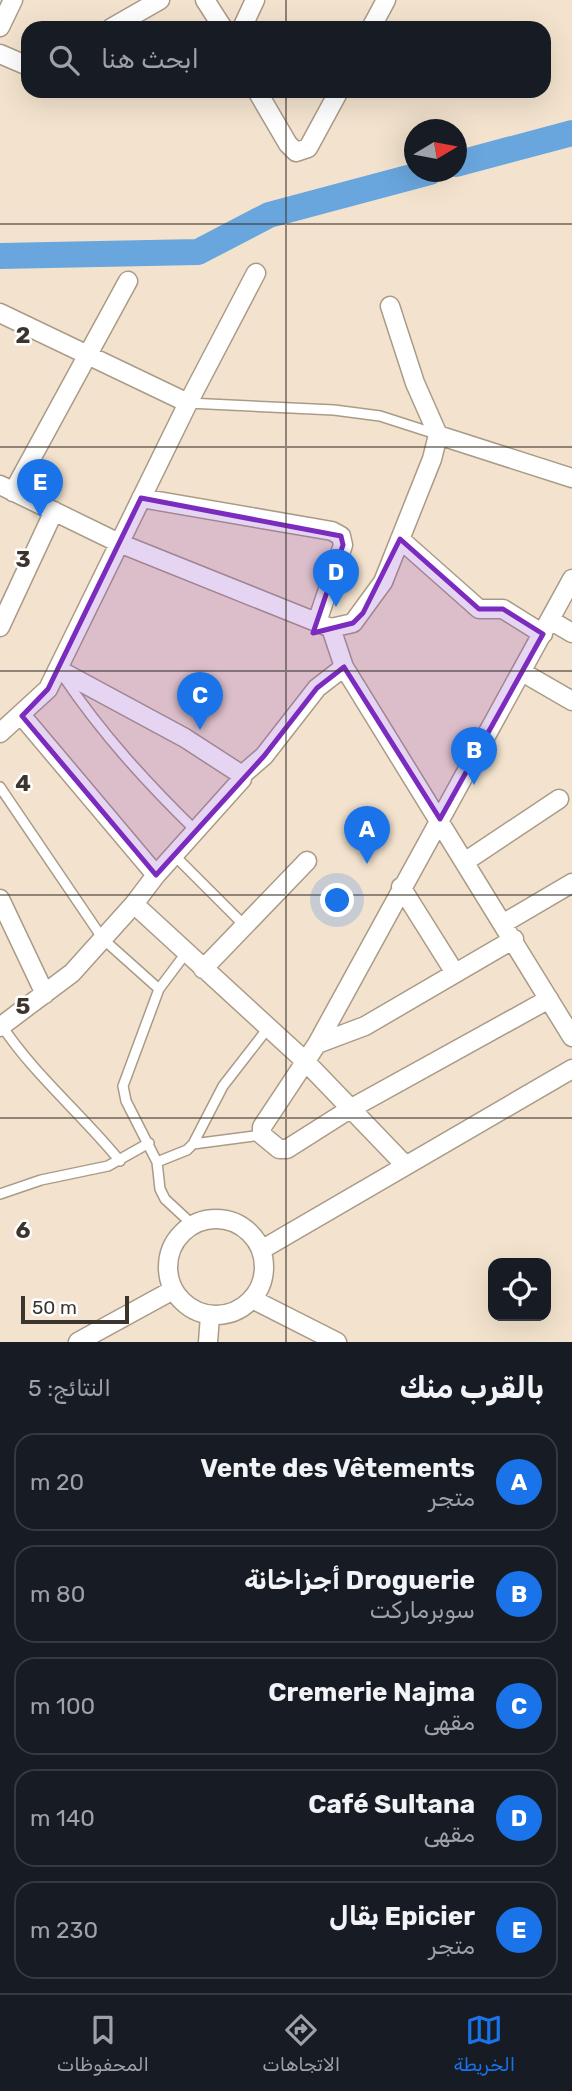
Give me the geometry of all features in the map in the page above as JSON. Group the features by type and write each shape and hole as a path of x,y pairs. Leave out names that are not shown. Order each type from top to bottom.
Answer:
{"street":[{"path":"0,27 13,0"},
{"path":"123,21 160,0"},
{"path":"205,0 218,21"},
{"path":"245,21 255,0"},
{"path":"375,21 386,0"},
{"path":"0,54 21,63"},
{"path":"261,98 288,144 296,152 308,148 335,98"},
{"path":"0,733 48,690 188,403 256,272"},
{"path":"128,281 89,355 7,488 119,543 324,625 353,623 363,613 383,582 436,449 438,435 415,383 390,306"},
{"path":"0,313 188,403"},
{"path":"438,435 572,478"},
{"path":"141,498 331,531 341,536 343,545 324,625 344,667 440,818 572,1037"},
{"path":"0,628 54,511"},
{"path":"400,539 480,609 503,609 546,627 572,632"},
{"path":"550,999 350,1109 287,1149 279,1149 262,1135 262,1127 317,1044 572,579"},
{"path":"1,1025 72,973 242,779 242,775 264,756 317,688 344,667"},
{"path":"59,670 185,738 242,775"},
{"path":"522,671 572,701"},
{"path":"22,716 156,875"},
{"path":"466,861 559,799"},
{"path":"203,969 306,861"},
{"path":"503,923 572,883"},
{"path":"401,887 455,973"},
{"path":"0,899 45,994"},
{"path":"134,904 305,1061 404,1164"},
{"path":"317,1044 365,1026 514,939"},
{"path":"261,1250 404,1164 572,1069"},
{"path":"209,1219 232,1222 252,1235 261,1250 263,1279 252,1299 233,1313 210,1316 188,1307 173,1290 168,1273 170,1250 179,1235 193,1224 209,1219"},
{"path":"78,1342 173,1290"},
{"path":"252,1299 337,1342"},
{"path":"208,1342 210,1316"}],"lane":[{"path":"188,403 334,410 380,416 438,435"},
{"path":"59,670 91,719 139,776 196,831"},
{"path":"0,787 103,939 159,989"},
{"path":"174,855 245,926"},
{"path":"186,953 159,989 124,1086 126,1101 157,1162 160,1189 165,1199 193,1224"},
{"path":"1,1025 45,1080 120,1161"},
{"path":"157,1162 187,1150 193,1144 223,1086 268,1028"},
{"path":"193,1144 262,1135"},
{"path":"0,1194 120,1161 149,1143"}],"highlighted area":[{"path":"141,498 341,536 343,545 313,633 353,623 363,613 400,539 479,609 503,609 543,634 440,819 344,667 317,688 264,756 156,875 22,716 48,689"}],"waterway":[{"path":"467,161 572,133"},
{"path":"0,256 198,252 269,215 404,179"}],"place":[{"name":"Epicier بقال","path":"40,517"},
{"name":"Café Sultana","path":"336,607"},
{"name":"Cremerie Najma","path":"200,730"},
{"name":"Droguerie أجزاخانة","path":"474,785"},
{"name":"Vente des Vêtements","path":"367,864"}]}
